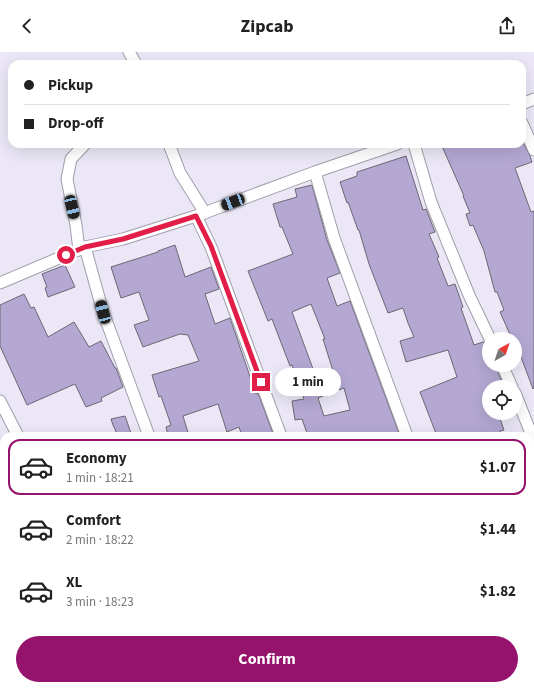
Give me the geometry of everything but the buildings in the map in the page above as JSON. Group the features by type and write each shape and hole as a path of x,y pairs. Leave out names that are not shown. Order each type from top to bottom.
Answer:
{"street":[{"path":"526,132 534,150"},
{"path":"81,148 71,159 67,179 76,225 82,249 103,312 148,432"},
{"path":"171,148 180,173 200,214 280,432"},
{"path":"0,283 82,249 123,239 200,214 386,148"},
{"path":"415,148 431,202 469,296 487,332"},
{"path":"315,172 334,238 406,432"},
{"path":"0,401 16,432"},
{"path":"522,411 530,432"}],"route":[{"path":"66,255 85,247 123,239 196,216 211,246 261,382"}]}
